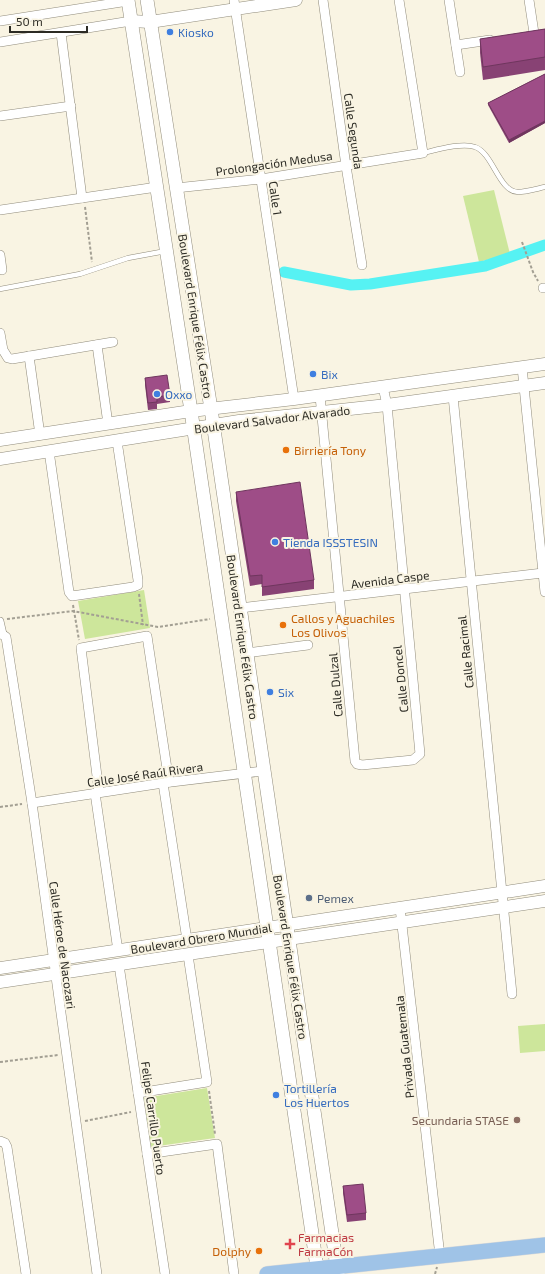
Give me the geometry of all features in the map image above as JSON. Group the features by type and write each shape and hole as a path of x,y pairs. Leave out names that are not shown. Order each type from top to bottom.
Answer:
{"main road":[{"name":"Boulevard Enrique Félix Castro","path":"131,0 131,21 167,251 319,1272"},
{"name":"Boulevard Enrique Félix Castro","path":"147,0 211,409 337,1272"},
{"path":"274,1274 337,1272 408,1259 545,1245"},
{"path":"369,1274 408,1259"}],"street":[{"path":"0,21 131,0"},
{"path":"0,42 131,21 150,22 235,4 296,0"},
{"name":"Calle Segunda","path":"324,0 346,166 362,265"},
{"path":"399,0 423,153"},
{"path":"449,0 460,72"},
{"path":"529,0 530,34 545,32"},
{"name":"Calle 1","path":"235,4 294,399"},
{"path":"61,33 82,198"},
{"path":"456,45 502,38"},
{"path":"0,116 71,106"},
{"name":"Prolongación Medusa","path":"176,188 261,179 423,153"},
{"path":"0,210 157,187"},
{"path":"0,255 2,270"},
{"path":"0,333 3,350 8,358 113,342"},
{"path":"97,345 108,424"},
{"path":"29,356 40,435"},
{"name":"Boulevard Salvador Alvarado","path":"0,440 191,411 320,396 545,364"},
{"path":"522,367 545,592"},
{"name":"Boulevard Salvador Alvarado","path":"0,459 213,425 387,405 545,383"},
{"name":"Calle Doncel","path":"357,764 398,762 416,758 420,754 403,589 387,405 383,387"},
{"name":"Calle Dulzal","path":"320,396 354,760 357,764"},
{"name":"Calle Racimal","path":"453,396 470,582 512,994"},
{"path":"138,420 140,437"},
{"path":"22,437 25,455"},
{"path":"49,451 69,592 72,596 138,585 117,441"},
{"name":"Avenida Caspe","path":"240,608 543,573"},
{"name":"Calle Héroe de Nacozari","path":"0,621 2,634 6,637 32,803 97,1274"},
{"path":"118,951 97,793 81,648 147,636 187,940"},
{"path":"246,652 308,645"},
{"name":"Calle José Raúl Rivera","path":"32,803 166,783 263,771"},
{"name":"Boulevard Obrero Mundial","path":"0,968 545,886"},
{"name":"Boulevard Obrero Mundial","path":"0,982 289,940 402,921 545,900"},
{"name":"Privada Guatemala","path":"400,908 440,1256"},
{"path":"157,944 158,959"},
{"path":"138,1093 207,1082 188,955"},
{"name":"Felipe Carrillo Puerto","path":"119,965 165,1274"},
{"path":"2,1142 7,1148 26,1274"},
{"path":"147,1154 217,1144 234,1274"}],"lane":[{"path":"423,153 464,145 474,146 488,157 502,180 511,191 517,192 545,187"},
{"path":"0,289 80,274 128,258 167,251"}],"path":[{"path":"82,198 85,206 93,269"},
{"path":"522,242 533,272"},
{"path":"138,585 143,624 147,636"},
{"path":"72,596 73,611 81,648"},
{"path":"0,621 73,611 158,627 221,617"},
{"path":"0,807 32,803"},
{"path":"0,1062 66,1054"},
{"path":"207,1082 217,1144"},
{"path":"76,1122 140,1111"}],"green space":[{"path":"494,190 510,254 479,262 463,196"},
{"path":"144,590 150,628 85,639 78,601"},
{"path":"545,1024 545,1051 520,1053 518,1026"},
{"path":"207,1088 215,1138 151,1147 144,1098"}],"building":[{"path":"545,29 545,57 483,67 480,39"},
{"path":"545,74 545,121 509,140 488,103"},
{"name":"Oxxo","path":"167,375 170,395 157,397 157,402 148,403 145,378"},
{"name":"Tienda ISSSTESIN","path":"300,482 314,580 262,587 262,575 250,576 236,492"},
{"path":"363,1184 366,1213 347,1215 343,1186"}],"waterway":[{"path":"284,272 351,285 370,284 485,266 545,245"}],"place":[{"name":"Kiosko","path":"170,32"},
{"name":"Bix","path":"313,374"},
{"name":"Oxxo","path":"157,394"},
{"name":"Birriería Tony","path":"286,450"},
{"name":"Tienda ISSSTESIN","path":"275,542"},
{"name":"Callos y Aguachiles Los Olivos","path":"283,625"},
{"name":"Six","path":"270,692"},
{"name":"Pemex","path":"309,898"},
{"name":"Tortillería Los Huertos","path":"276,1095"},
{"name":"Secundaria STASE","path":"517,1120"},
{"name":"Farmacias FarmaCón","path":"290,1244"},
{"name":"Dolphy","path":"259,1251"}]}
